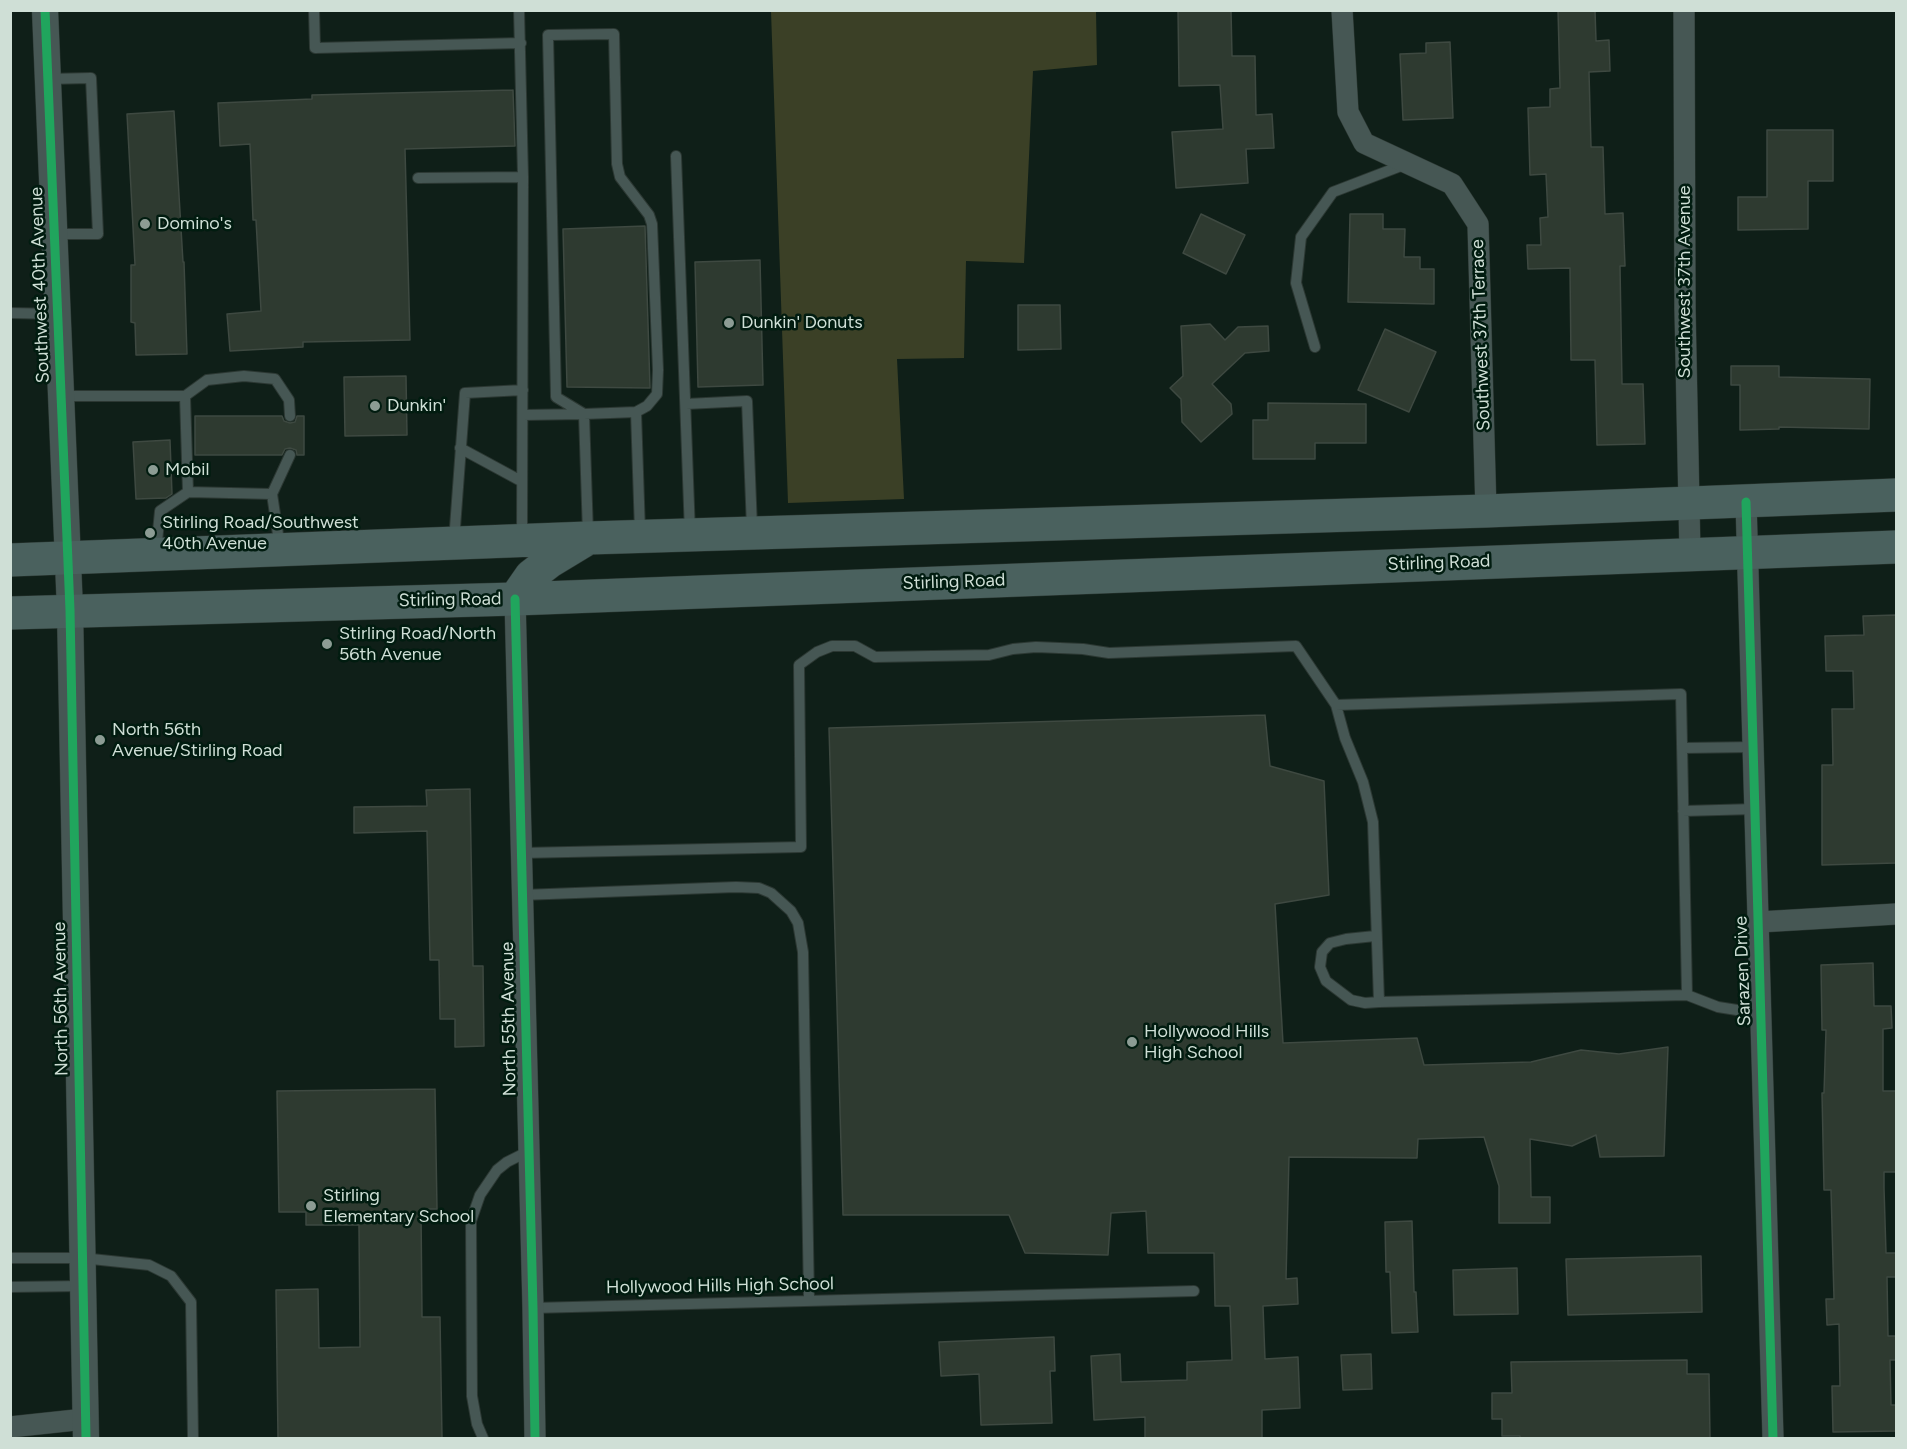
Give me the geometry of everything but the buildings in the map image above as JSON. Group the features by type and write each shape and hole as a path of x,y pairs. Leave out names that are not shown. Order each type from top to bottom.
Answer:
{"main road":[{"path":"10,560 588,538 1486,511 1896,495"},
{"path":"515,599 531,576 588,538"},
{"name":"Stirling Road","path":"10,613 515,599 1896,547"}],"street":[{"name":"Southwest 40th Avenue","path":"45,10 68,559"},
{"name":"Southwest 37th Terrace","path":"1342,10 1348,112 1364,143 1452,184 1478,224 1486,511"},
{"name":"Southwest 37th Avenue","path":"1684,10 1685,309 1690,554"},
{"name":"Sarazen Drive","path":"1746,502 1773,1438"},
{"name":"North 56th Avenue","path":"68,559 85,1429"},
{"name":"North 55th Avenue","path":"515,599 534,1308 535,1438"},
{"path":"1759,922 1896,914"},
{"path":"10,1428 85,1429"}],"lane":[{"path":"314,10 315,48 521,43"},
{"path":"519,10 523,177 522,541"},
{"path":"522,416 584,414 636,412 653,401 657,394 652,224 650,215 620,177 616,164 614,34 548,35 556,397 584,414"},
{"path":"48,79 91,78 98,234 54,234"},
{"path":"676,156 690,536"},
{"path":"1315,347 1296,283 1301,237 1333,192 1406,163"},
{"path":"417,178 523,177"},
{"path":"10,314 58,315"},
{"path":"61,396 185,396 207,380 244,376 275,379 289,400 290,416"},
{"path":"454,544 465,393 523,390"},
{"path":"185,396 188,492"},
{"path":"686,404 747,401 752,534"},
{"path":"636,412 640,537"},
{"path":"584,414 588,538"},
{"path":"460,448 521,481"},
{"path":"280,551 272,494 290,455"},
{"path":"156,556 160,511 188,492 272,494"},
{"path":"521,854 801,847 799,665 817,652 832,646 855,646 875,657 988,655 1013,649 1036,647 1083,649 1109,653 1296,646 1336,705 1345,738 1363,782 1372,822 1379,1002"},
{"path":"1336,705 1681,694 1687,995"},
{"path":"1682,748 1754,747"},
{"path":"1683,811 1755,809"},
{"path":"522,895 759,888 771,893 791,911 798,923 803,952 809,1300"},
{"path":"1375,936 1346,939 1330,944 1322,952 1320,967 1326,981 1351,1000 1365,1003 1687,995 1737,1010 1761,1010"},
{"path":"483,1438 477,1424 472,1396 471,1221 480,1195 497,1170 529,1151"},
{"path":"10,1258 82,1258 149,1265 171,1276 191,1302 193,1438"},
{"path":"10,1287 83,1286"},
{"name":"Hollywood Hills High School","path":"534,1308 1194,1292"}],"green space":[{"path":"771,11 1096,11 1097,65 1033,71 1024,263 966,261 964,358 897,359 904,499 788,503"}],"cycle path":[{"path":"45,10 70,610 86,1438"},
{"path":"1746,502 1773,1438"},
{"path":"515,599 535,1438"}],"place":[{"name":"Domino's","path":"145,224"},
{"name":"Dunkin' Donuts","path":"729,323"},
{"name":"Dunkin'","path":"375,406"},
{"name":"Mobil","path":"153,470"},
{"name":"Stirling Road/Southwest 40th Avenue","path":"150,533"},
{"name":"Stirling Road/North 56th Avenue","path":"327,644"},
{"name":"North 56th Avenue/Stirling Road","path":"100,740"},
{"name":"Hollywood Hills High School","path":"1132,1042"},
{"name":"Stirling Elementary School","path":"311,1206"}]}
